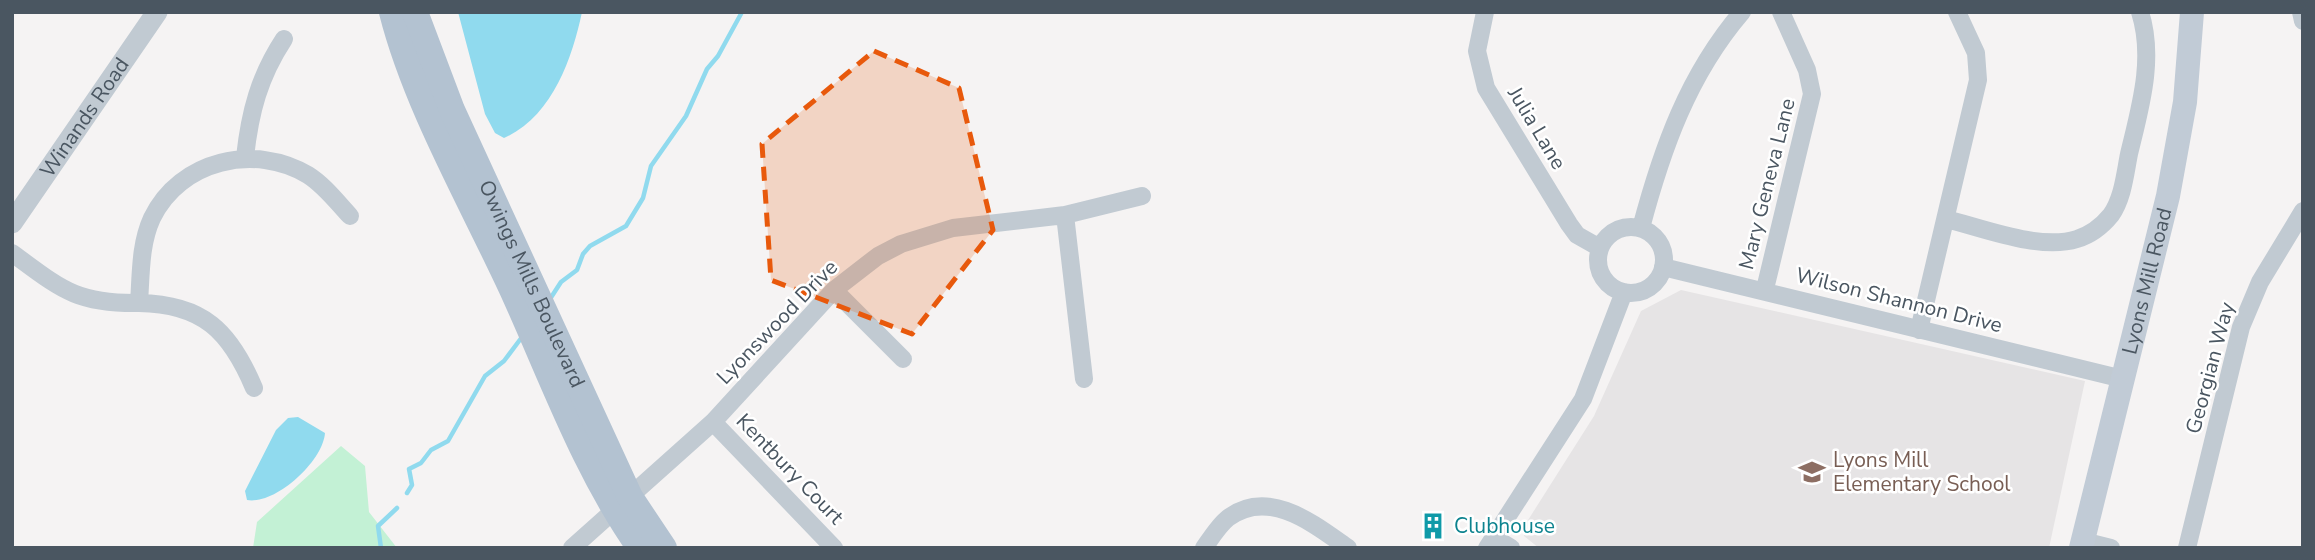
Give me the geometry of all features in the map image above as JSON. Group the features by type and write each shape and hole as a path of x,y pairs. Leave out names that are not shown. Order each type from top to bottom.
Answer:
{"main road":[{"name":"Owings Mills Boulevard","path":"392,12 432,117 521,286 640,548"},
{"name":"Owings Mills Boulevard","path":"415,12 521,286"},
{"name":"Lyons Mill Road","path":"2082,544 2178,146 2190,66 2192,12"},
{"name":"Owings Mills Boulevard","path":"622,504 664,548"}],"street":[{"name":"Winands Road","path":"12,223 157,12"},
{"name":"Julia Lane","path":"1485,12 1477,51 1486,88 1569,224 1577,235 1600,248"},
{"path":"1641,228 1668,136 1686,97 1707,59 1742,12"},
{"name":"Mary Geneva Lane","path":"1765,289 1812,94 1807,70 1788,22 1781,12"},
{"path":"1919,330 1978,80 1976,53 1958,12"},
{"path":"1946,219 2049,243 2077,239 2104,223 2117,204 2122,188 2143,94 2146,54 2140,12"},
{"path":"2301,12 2303,21"},
{"path":"245,157 256,90 266,66 284,39"},
{"path":"139,303 142,253 153,216 189,177 245,157 288,165 310,176 350,216"},
{"name":"Lyonswood Drive","path":"572,548 713,422 834,290 878,256 927,236 980,222 1065,215 1142,196"},
{"name":"Georgian Way","path":"2187,548 2241,327 2260,282 2303,211"},
{"path":"1065,215 1084,379"},
{"path":"1628,226 1641,228 1660,243 1663,267 1658,279 1649,288 1637,293 1624,292 1613,288 1600,271 1600,248 1606,237 1616,230 1628,226"},
{"path":"12,253 74,295 92,301 165,303 182,308 220,331 241,357 254,388"},
{"name":"Wilson Shannon Drive","path":"1663,267 1765,289 1919,330 2123,379"},
{"path":"834,290 904,359"},
{"path":"1511,548 1490,542 1583,399 1624,292"},
{"name":"Kentbury Court","path":"713,422 834,548"},
{"path":"1204,548 1227,519 1259,506 1276,508 1305,518 1348,548"},
{"path":"2082,544 2111,548"}],"highlighted area":[{"path":"874,51 959,88 993,230 912,334 771,280 762,144"}],"shaded area":[{"name":"Lyons Mill Elementary School","path":"1681,290 2085,381 2049,548 1539,548 1524,536 1523,528 1594,416 1641,311"}],"green space":[{"path":"341,446 365,466 369,512 397,548 253,548 257,522"}],"water":[{"path":"458,12 582,12 566,67 557,85 535,116 504,138 495,133 485,114"},
{"path":"298,417 325,433 316,456 296,479 284,488 259,500 247,500 245,491 276,430 288,418"}],"waterway":[{"path":"550,299 561,282 577,270 583,254 590,246 626,226 643,198 651,166 686,116 707,69 718,56 742,12"},
{"path":"407,493 412,485 409,469 421,463 431,450 448,441 485,376 504,361 522,337"},
{"path":"381,548 378,526 397,508"}],"place":[{"name":"Lyons Mill Elementary School","path":"1812,472"},
{"name":"Clubhouse","path":"1433,526"}]}
